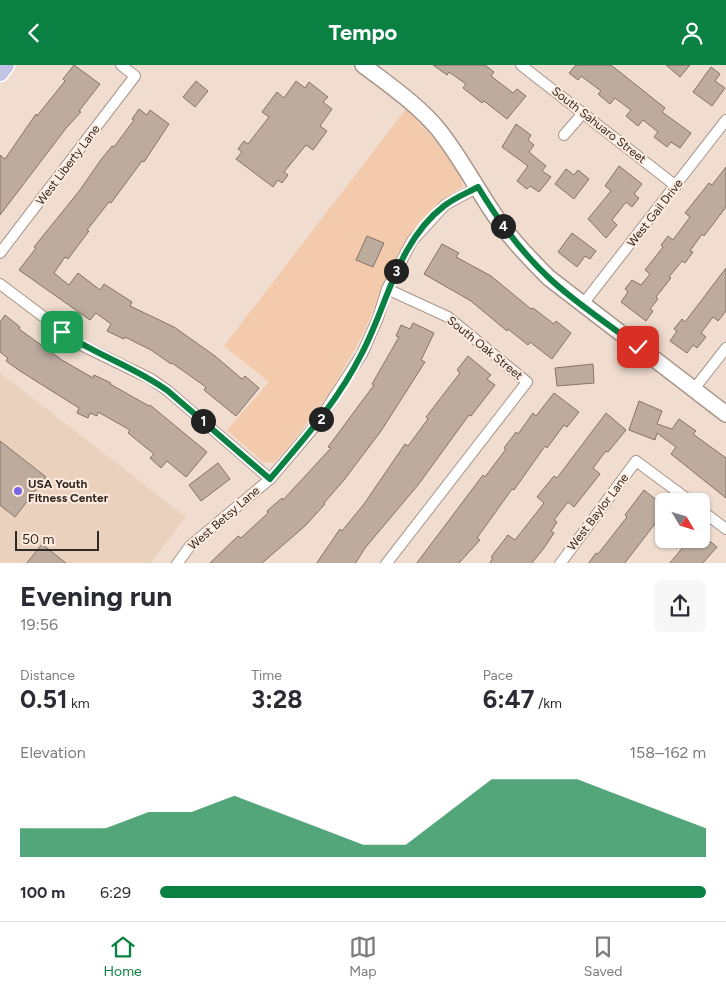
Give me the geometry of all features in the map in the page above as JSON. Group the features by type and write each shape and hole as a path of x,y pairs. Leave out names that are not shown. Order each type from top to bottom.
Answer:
{"main road":[{"path":"0,73 6,65"}],"street":[{"name":"West Liberty Lane","path":"0,253 135,76 121,65"},
{"path":"363,65 424,114 452,147 503,227 526,255 549,278 726,413"},
{"name":"South Sahuaro Street","path":"521,65 676,186"},
{"path":"564,135 583,113"},
{"name":"West Gail Drive","path":"583,305 726,120"},
{"name":"West Betsy Lane","path":"177,563 190,546 270,479 316,425 362,354 378,318 387,289 412,241 431,218 445,205 478,187"},
{"path":"0,284 81,345 150,379 168,391 270,479"},
{"name":"South Oak Street","path":"386,563 528,382 448,317 387,289"},
{"path":"694,389 726,348"},
{"name":"West Baylor Lane","path":"560,563 636,461 679,493"},
{"path":"710,517 726,529"}],"shaded area":[{"path":"406,109 449,157 461,178 463,186 436,206 413,232 396,259 362,336 331,391 288,448 273,463 263,462 227,430 269,382 224,346"},
{"path":"0,373 186,517 150,563 0,563"}],"building":[{"path":"74,65 100,84 79,111 81,112 67,127 0,215 0,155 5,159 36,114 37,116 65,81 63,79"},
{"path":"433,65 485,65 494,72 491,76 513,93 517,89 526,96 507,119 463,88 466,84 449,72 447,75"},
{"path":"576,65 611,65 665,108 662,112 691,133 680,148 671,142 667,147 654,137 658,132 643,120 638,126 626,116 631,110 615,98 610,104 598,94 601,91 581,76 578,80 569,73"},
{"path":"666,65 690,65 680,77"},
{"path":"711,67 720,74 715,81 725,88 712,106 693,92"},
{"path":"196,81 208,91 195,107 183,97"},
{"path":"296,81 305,88 309,82 328,97 323,102 332,109 320,126 327,131 313,150 306,145 284,172 288,175 282,183 278,180 273,187 236,159 242,152 238,149 244,141 248,144 269,117 262,112 277,92 284,98"},
{"path":"139,109 147,115 150,110 169,124 144,162 142,161 111,203 109,202 87,230 89,231 68,259 65,257 54,273 69,285 78,273 100,290 104,284 132,302 130,306 174,327 215,356 242,379 245,376 259,388 236,416 204,390 206,387 172,363 125,337 124,339 107,331 111,324 96,313 90,320 19,270 36,248 34,247 80,190 100,161 112,146 114,147 134,120 132,119"},
{"path":"516,124 531,135 528,140 534,145 529,152 546,166 542,171 551,177 539,192 530,186 527,189 517,181 528,166 502,147"},
{"path":"619,166 642,184 634,194 639,198 632,207 626,202 612,220 617,225 606,238 588,219 611,191 605,186"},
{"path":"726,167 726,207 704,236 702,234 690,251 693,252 685,263 682,261 669,277 671,278 656,297 658,299 650,309 653,311 646,321 621,302 628,292 625,289 632,280 641,285 650,274 645,270 663,247 661,245 668,236 673,240 690,217 685,213 709,183 712,185"},
{"path":"566,169 574,175 578,170 589,179 574,199 555,184"},
{"path":"572,233 596,251 590,259 585,256 577,267 558,252"},
{"path":"367,236 384,243 373,267 356,260"},
{"path":"442,244 459,253 456,257 491,276 531,309 533,308 554,324 556,321 571,333 552,359 530,342 528,345 508,329 507,331 471,301 424,274"},
{"path":"726,268 726,311 718,321 713,317 701,333 706,337 697,348 693,345 687,353 670,341 677,331 674,329 682,319 685,322"},
{"path":"5,315 20,327 19,329 62,360 93,378 94,375 111,383 150,405 207,452 186,477 167,461 161,468 150,458 154,454 128,433 130,430 98,412 97,416 90,413 88,418 77,413 79,408 6,361 8,358 0,352 0,322"},
{"path":"413,323 434,333 421,360 425,362 381,431 325,504 305,526 262,563 210,563 238,536 241,538 282,498 283,500 331,448 328,447 374,385 372,384 399,337 396,336 401,325 410,329"},
{"path":"468,356 491,375 487,379 495,385 471,416 469,415 418,485 365,548 356,563 317,563 340,529 342,531 364,504 405,444 408,446 428,419 426,417 460,373 457,370"},
{"path":"593,364 594,383 557,386 555,368"},
{"path":"554,393 579,412 567,427 564,425 547,448 545,446 477,538 480,540 459,563 417,563 483,475 485,477 516,432 518,434 533,413 536,416"},
{"path":"639,401 662,411 657,424 672,429 679,419 696,431 693,434 726,458 726,498 671,454 676,447 657,433 655,440 629,430"},
{"path":"606,413 626,430 593,468 600,474 574,507 568,502 554,520 557,522 551,531 554,533 532,563 490,563 493,558 491,557 508,535 515,540 544,503 537,497 554,476 557,478"},
{"name":"USA Youth Fitness Center","path":"0,441 46,477 15,517 0,505"},
{"path":"218,463 230,479 201,501 189,485"},
{"path":"644,490 655,499 655,524 625,563 589,563 596,553 598,554 627,517 625,515"},
{"path":"710,541 717,547 703,563 670,563 682,548 710,548"},
{"path":"42,544 66,563 27,563"}],"place":[{"name":"USA Youth Fitness Center","path":"18,491"}],"route":[{"path":"62,332 81,345 134,370 168,391 270,479 316,425 362,354 378,318 387,289 412,241 431,218 445,205 478,187 503,227 526,255 549,278 638,347"}]}
